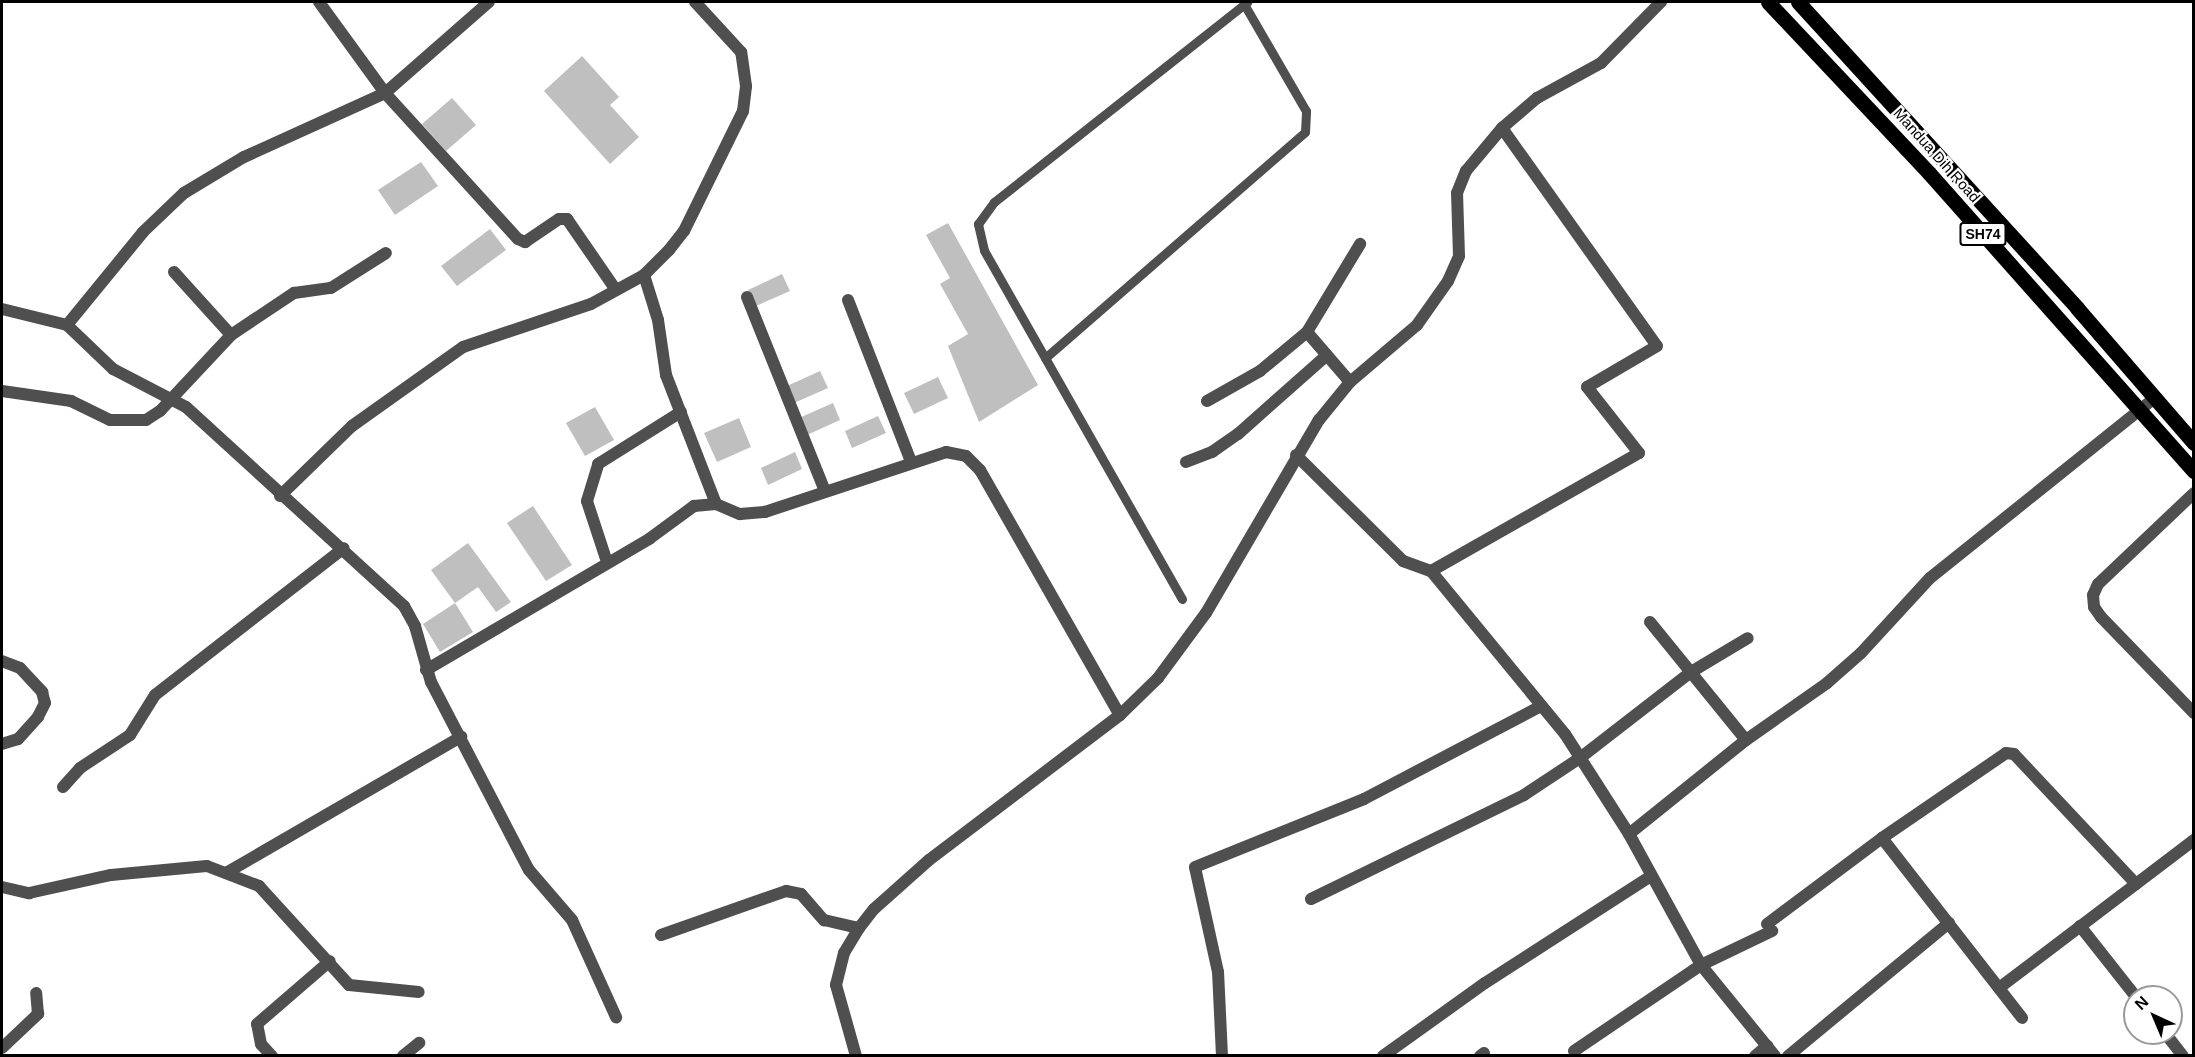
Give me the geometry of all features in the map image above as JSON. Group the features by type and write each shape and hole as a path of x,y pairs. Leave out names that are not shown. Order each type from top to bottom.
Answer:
{"main road":[{"name":"Mandua Dih Road","path":"1768,2 1873,111 2193,471"},
{"name":"Mandua Dih Road","path":"1798,2 2193,443"}],"street":[{"path":"319,2 385,93 518,239 525,242 559,219 567,219 616,290"},
{"path":"68,325 143,232 184,193 244,157 363,106 385,93 489,2"},
{"path":"280,496 352,426 463,347 591,304 644,275 684,231 743,111 746,86 741,52 695,2"},
{"path":"856,1056 836,985 844,953 859,928 874,909 929,860 1120,715 1158,678 1206,613 1296,455 1350,382 1417,326 1448,280 1458,256 1459,180 1502,128 1537,98 1601,63 1661,2"},
{"path":"1431,571 1639,453 1587,387 1657,346 1502,128"},
{"path":"1207,401 1260,371 1307,332 1360,244"},
{"path":"2,391 71,401 100,418 119,422 154,416 231,335 294,293 331,288 386,253"},
{"path":"174,272 231,335"},
{"path":"644,275 658,320 666,375 716,504"},
{"path":"747,297 825,491"},
{"path":"848,300 911,462"},
{"path":"2,309 68,325 113,369 171,398 191,411 280,496 344,548 409,614 426,670 529,870 572,920 615,1017"},
{"path":"1307,332 1350,382"},
{"path":"1186,462 1212,452 1238,434 1326,356"},
{"path":"1629,834 1746,740 1827,683 1861,653 1930,578 2155,398"},
{"path":"607,562 587,501 598,464 681,412"},
{"path":"426,670 649,539 684,512 705,503 751,514 946,452 974,461 1120,715"},
{"path":"1296,455 1403,561 1431,571 1541,706 1580,758 1629,834 1701,965 1771,1051 1755,1056"},
{"path":"2193,493 2098,584 2093,595 2094,607 2101,617 2193,713"},
{"path":"63,787 80,768 130,735 155,695 344,548"},
{"path":"1650,622 1746,740"},
{"path":"1311,899 1524,795 1580,758 1691,672 1748,638"},
{"path":"2,662 20,668 42,692 45,703 38,717 18,739 2,744"},
{"path":"1222,1056 1218,972 1195,867 1364,799 1541,706"},
{"path":"226,873 461,737"},
{"path":"1574,1051 1701,965 1770,928 1882,838 2000,756 2014,754 2136,884"},
{"path":"1882,838 2022,1018"},
{"path":"1999,988 2193,840"},
{"path":"2,887 29,893 111,875 207,866 259,886 330,961 349,985 419,992"},
{"path":"1383,1056 1485,983 1651,876"},
{"path":"662,935 786,891 801,894 824,920 859,928"},
{"path":"1788,1056 1949,923"},
{"path":"2080,926 2127,985"},
{"path":"272,1056 261,1044 257,1024 330,961"},
{"path":"2,1048 38,1014 36,993"},
{"path":"403,1056 419,1043"},
{"path":"2184,1056 2193,1048"}],"lane":[{"path":"1045,358 1305,132 1306,111 1246,3 983,214 978,224 984,250 1045,358 1182,599"}],"building":[{"path":"582,56 619,97 610,105 639,137 610,164 544,91"},
{"path":"452,98 476,125 446,151 422,124"},
{"path":"421,162 438,186 395,215 378,190"},
{"path":"948,223 1038,385 979,422 948,346 968,334 940,284 950,278 926,235"},
{"path":"490,229 506,250 457,286 441,266"},
{"path":"782,274 790,291 756,306 748,290"},
{"path":"820,371 828,388 794,403 787,386"},
{"path":"938,377 948,398 914,414 904,393"},
{"path":"833,403 840,420 807,435 799,418"},
{"path":"595,407 614,440 585,456 566,423"},
{"path":"878,416 886,433 852,448 845,431"},
{"path":"739,418 751,447 717,462 704,433"},
{"path":"795,452 802,469 768,485 761,468"},
{"path":"533,506 572,565 546,581 507,523"},
{"path":"468,543 511,602 496,612 478,587 455,603 431,570"},
{"path":"455,603 473,632 440,652 423,624"}]}
